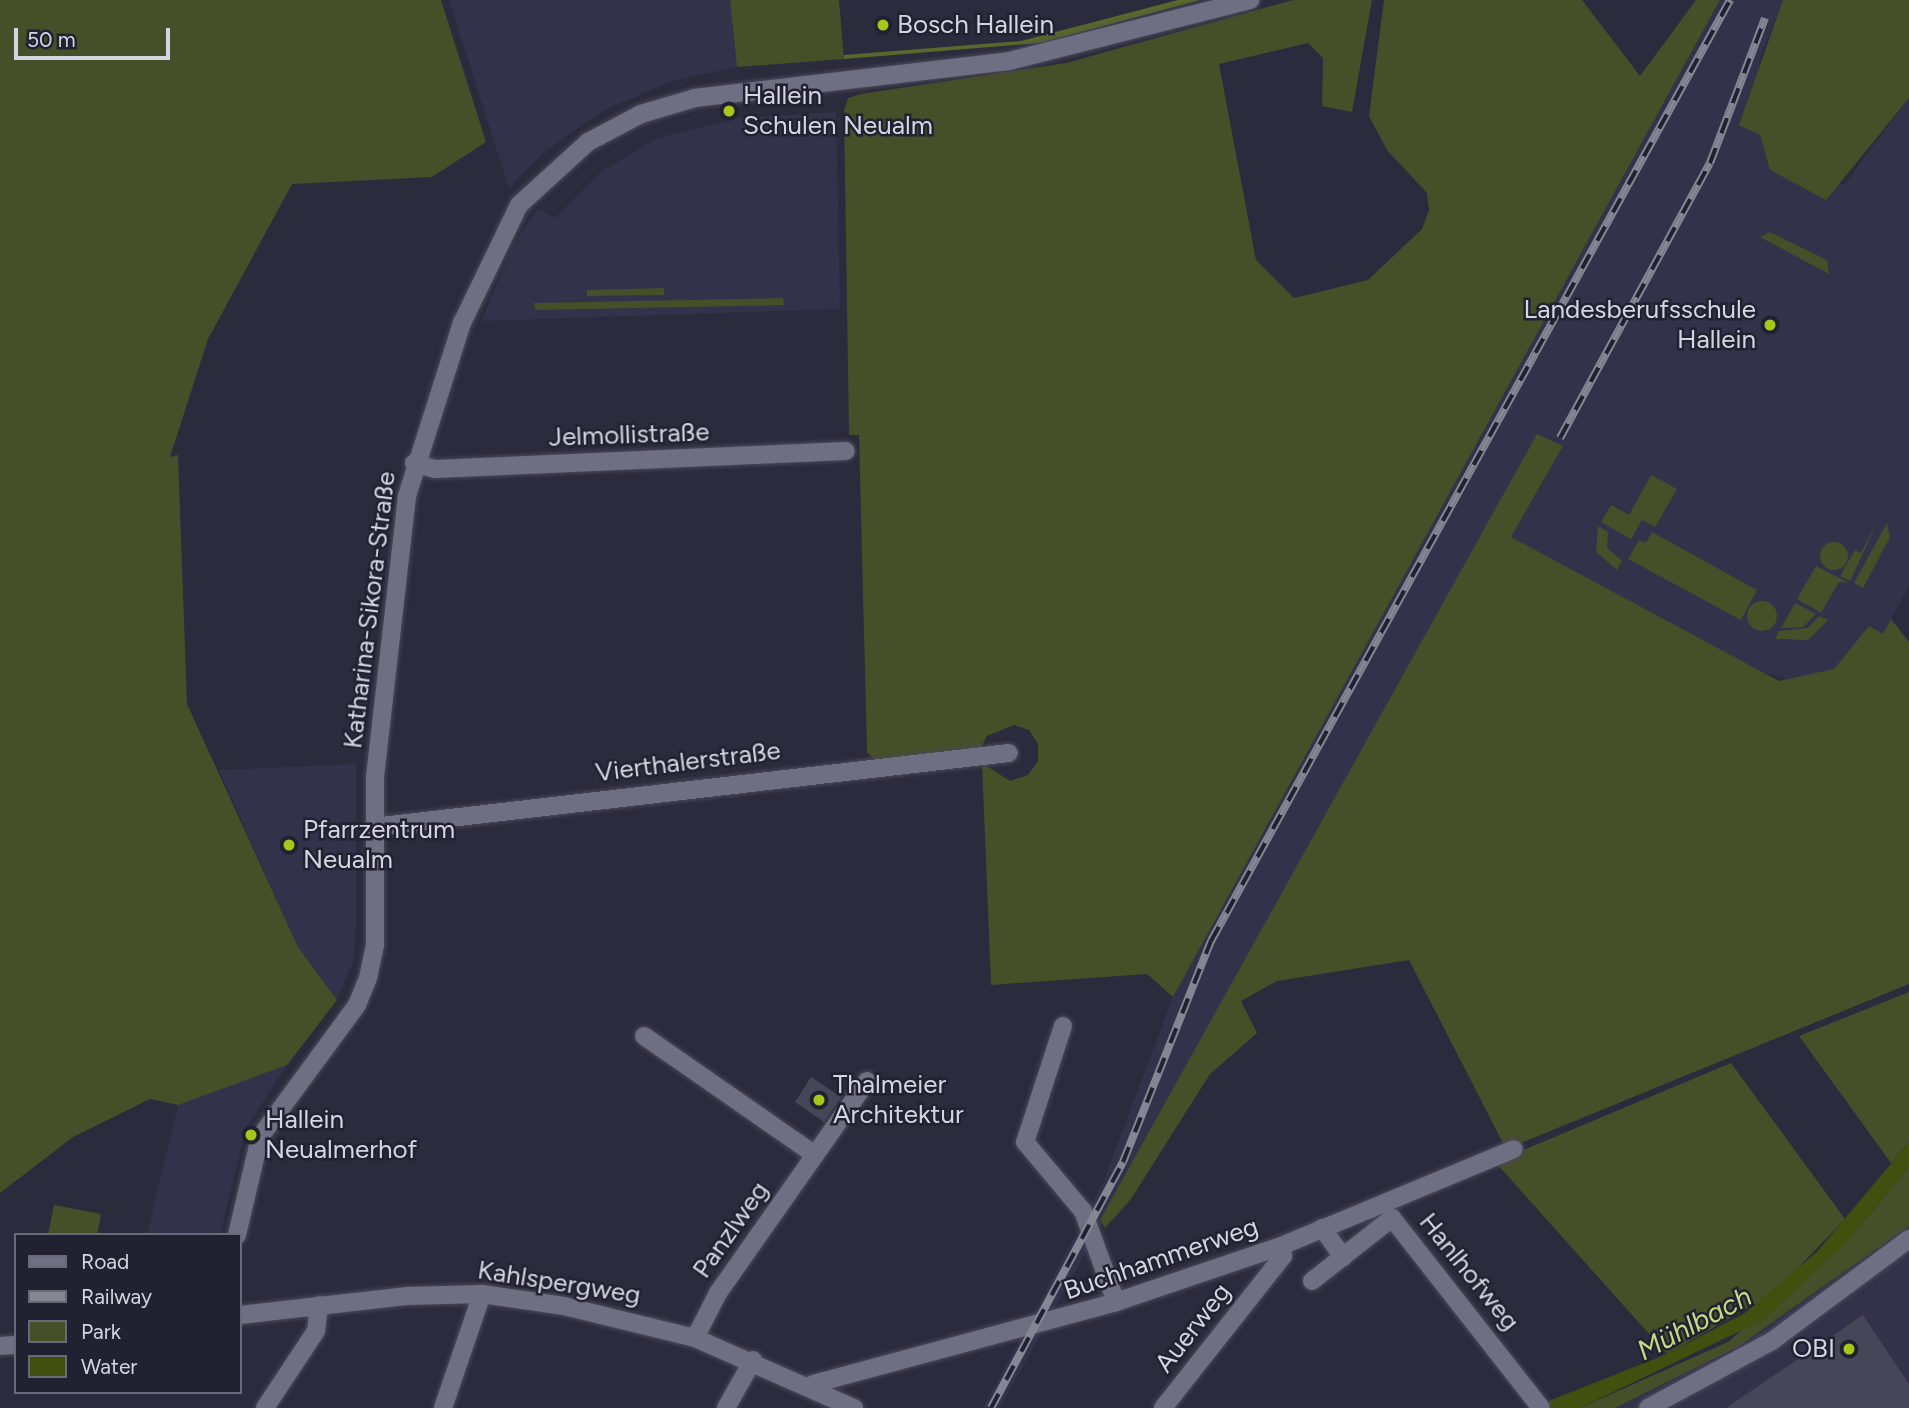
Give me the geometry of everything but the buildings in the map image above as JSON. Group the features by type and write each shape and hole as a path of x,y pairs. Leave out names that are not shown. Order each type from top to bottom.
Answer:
{"street":[{"name":"Katharina-Sikora-Straße","path":"237,1233 260,1137 357,1005 368,978 375,946 373,827 414,463 499,237 545,176 587,142 641,114 695,98 1009,61 1250,0"},
{"name":"Jelmollistraße","path":"414,463 435,470 846,451"},
{"name":"Vierthalerstraße","path":"373,827 1009,753"},
{"path":"1063,1026 1025,1142 1087,1218 1116,1302"},
{"path":"645,1036 815,1155"},
{"name":"Panzlweg","path":"695,1338 718,1293 867,1081"},
{"name":"Buchhammerweg","path":"813,1384 1116,1302 1281,1246 1514,1149"},
{"name":"Hanlhofweg","path":"1312,1282 1392,1218 1538,1404"},
{"path":"1322,1228 1343,1257"},
{"path":"1648,1408 1772,1341 1909,1239"},
{"name":"Auerweg","path":"1163,1408 1283,1256 1281,1246"},
{"path":"443,1408 482,1294"},
{"name":"Kahlspergweg","path":"242,1315 319,1305 482,1294 625,1317 695,1338 813,1384 854,1408"},
{"path":"265,1408 316,1331 319,1305"},
{"path":"726,1408 753,1360"}],"shaded area":[{"path":"449,0 730,0 737,67 672,81 604,110 544,152 509,188"},
{"path":"1178,0 1200,0 1041,43 844,59 844,55 1021,41"},
{"name":"Landesberufsschule Hallein","path":"1720,0 1783,0 1759,61 1760,135 1844,185 1909,98 1909,586 1883,634 1869,626 1834,669 1798,682 1748,668 1511,537 1563,447 1243,967 1000,1408 983,1408 1102,1185 1173,997"},
{"path":"836,112 840,309 482,321 512,247 538,208 555,218 602,171 657,138 740,118"},
{"path":"356,764 356,928 353,962 337,1000 298,947 219,770"},
{"path":"287,1065 246,1128 220,1233 147,1233 178,1105"},
{"path":"1909,1226 1909,1408 1615,1408 1784,1315"}],"green space":[{"path":"0,0 441,0 486,142 432,177 292,184 208,339 170,457 178,455 187,704 298,947 337,1000 287,1065 178,1105 150,1099 73,1137 0,1193"},
{"path":"730,0 839,0 844,59 737,67"},
{"path":"1293,0 1372,0 1352,112 1322,106 1323,58 1308,43 1219,64 1256,260 1294,298 1368,280 1422,229 1429,210 1427,193 1387,150 1369,116 1384,0 1582,0 1640,76 1696,0 1720,0 1173,997 1147,974 991,985 982,763 1010,781 1028,775 1038,761 1038,744 1029,730 1014,725 987,736 980,749 878,763 867,752 859,435 849,435 844,111 848,98 861,94 1066,63"},
{"path":"1783,0 1909,0 1909,98 1826,200 1770,170 1760,135 1739,125"},
{"path":"1770,232 1827,260 1829,274 1760,237"},
{"path":"664,288 664,295 587,296 587,290"},
{"path":"783,298 784,305 535,310 534,303"},
{"path":"1537,434 1563,446 1511,537 1779,681 1834,669 1869,626 1883,634 1891,619 1909,642 1909,984 1506,1149 1409,960 1277,981 1241,1001 1257,1033 1210,1074 1131,1199 1105,1228 1100,1220"},
{"path":"1651,475 1677,489 1655,527 1642,520 1631,539 1601,522 1611,505 1629,515"},
{"path":"1880,517 1850,581 1840,576 1855,550 1861,553"},
{"path":"1887,523 1890,537 1863,588 1854,583"},
{"path":"1598,526 1608,532 1607,548 1622,561 1617,570 1596,552"},
{"path":"1652,532 1757,590 1741,620 1628,559 1639,540 1646,543"},
{"path":"1834,542 1844,546 1848,556 1844,566 1834,570 1824,566 1820,556 1824,546"},
{"path":"1816,566 1849,583 1839,582 1821,613 1797,599"},
{"path":"1762,601 1772,606 1777,616 1772,626 1762,631 1752,626 1747,616 1752,606"},
{"path":"1795,603 1816,614 1803,627 1781,628"},
{"path":"1819,616 1828,620 1808,640 1775,639 1779,631 1808,628"},
{"path":"1909,992 1909,1142 1891,1163 1799,1036"},
{"path":"1731,1063 1845,1219 1774,1293 1667,1354 1495,1162"},
{"path":"1909,1167 1909,1226 1739,1346 1615,1408 1580,1408 1728,1342 1851,1237"},
{"path":"54,1205 101,1214 97,1233 48,1233"}],"water":[{"path":"1909,1142 1909,1167 1851,1237 1765,1319 1580,1408 1531,1408 1667,1354 1745,1313 1817,1252"}],"railway":[{"path":"991,1408 1123,1162 1211,941 1730,0"},
{"path":"1560,438 1710,163 1765,18"}],"place":[{"name":"Bosch Hallein","path":"883,25"},
{"name":"Hallein Schulen Neualm","path":"729,111"},
{"name":"Landesberufsschule Hallein","path":"1770,325"},
{"name":"Pfarrzentrum Neualm","path":"289,845"},
{"name":"Thalmeier Architektur","path":"819,1100"},
{"name":"Hallein Neualmerhof","path":"251,1135"},
{"name":"OBI","path":"1849,1349"}],"water label":[{"name":"Mühlbach","path":"1694,1323"}]}
